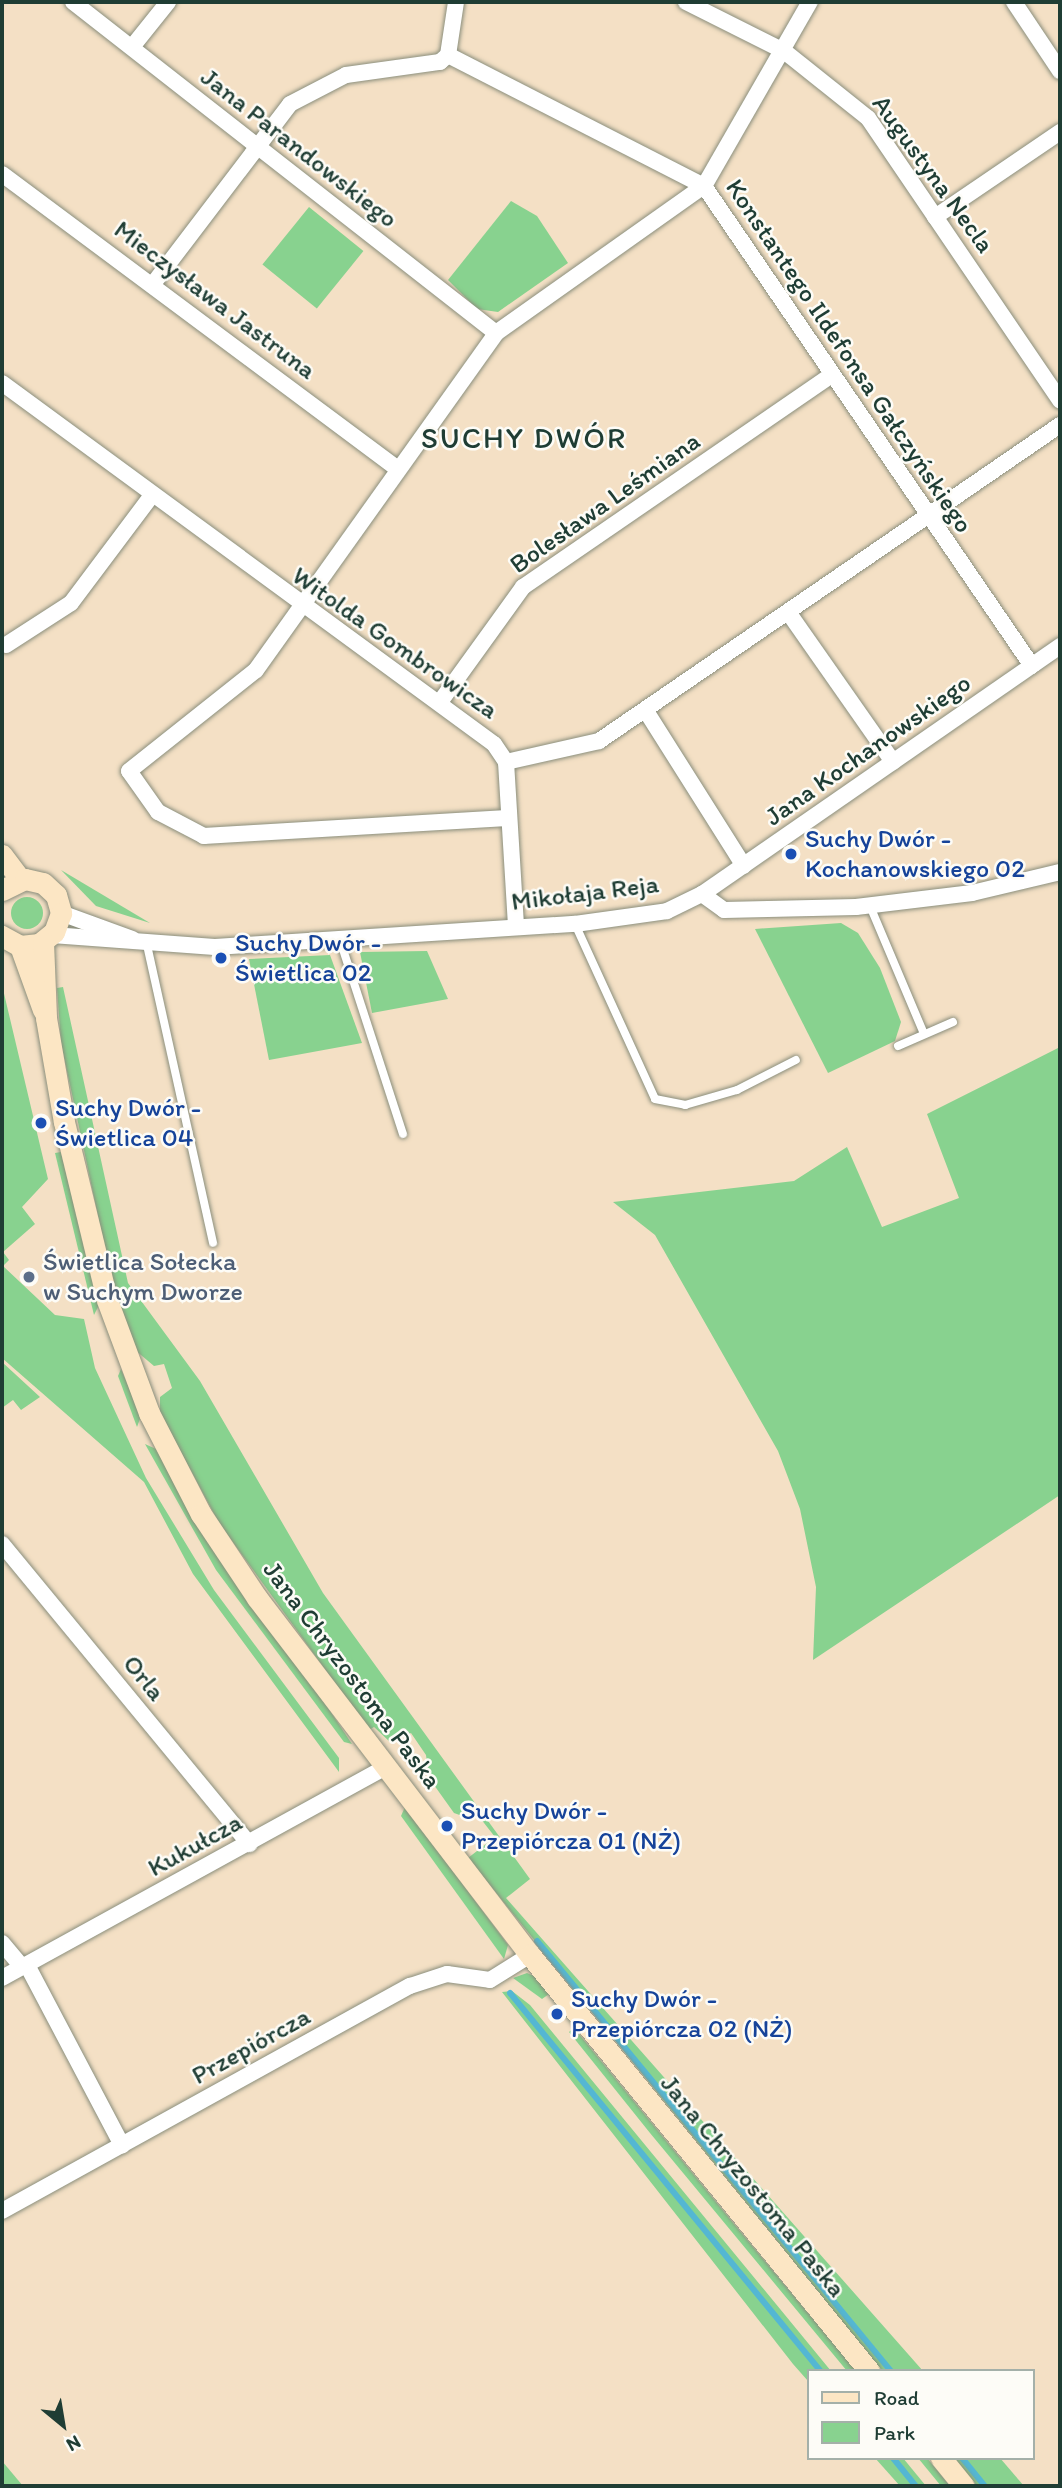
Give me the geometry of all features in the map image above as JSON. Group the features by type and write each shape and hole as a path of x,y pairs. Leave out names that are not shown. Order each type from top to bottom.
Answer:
{"street":[{"name":"Jana Parandowskiego","path":"73,2 496,333"},
{"path":"132,47 168,2"},
{"path":"153,284 255,145 290,104 346,75 404,62 440,62 448,55 456,2"},
{"name":"Augustyna Necla","path":"686,2 784,51 868,118 1060,401"},
{"path":"508,818 204,836 158,812 129,771 256,670 397,468 496,333 704,186 810,2"},
{"path":"1022,4 1060,71"},
{"name":"Konstantego Ildefonsa Gałczyńskiego","path":"448,55 704,186 829,377 1032,666"},
{"path":"935,217 1060,132"},
{"name":"Mieczysława Jastruna","path":"2,174 397,468"},
{"name":"Bolesława Leśmiana","path":"440,702 523,587 829,377"},
{"name":"Witolda Gombrowicza","path":"2,383 300,607 440,702 506,762"},
{"path":"516,927 506,762 599,741 1060,425"},
{"path":"6,645 71,603 152,495"},
{"path":"788,612 893,762"},
{"name":"Jana Kochanowskiego","path":"702,894 1060,646"},
{"path":"646,711 744,866"},
{"path":"2,855 21,880 50,888 61,913 47,939 11,941"},
{"path":"702,894 724,910 870,906 972,893 1058,877"},
{"path":"2,890 21,880"},
{"name":"Mikołaja Reja","path":"47,939 147,945 575,925 667,911 702,894"},
{"name":"Mikołaja Reja","path":"61,913 147,945"},
{"name":"Jana Chryzostoma Paska","path":"47,939 46,1018 88,1228 149,1413 201,1514 257,1598 530,1955 867,2369"},
{"name":"Jana Chryzostoma Paska","path":"11,941 46,1018"},
{"name":"Orla","path":"2,1544 249,1844"},
{"name":"Kukułcza","path":"2,1978 386,1767"},
{"path":"2,1943 24,1966 122,2145"},
{"name":"Przepiórcza","path":"2,2211 410,1986 447,1974 490,1980 530,1955"},
{"path":"943,2460 964,2486"}],"lane":[{"path":"870,906 924,1034"},
{"path":"575,925 655,1099 685,1105 737,1090 796,1060"},
{"path":"339,936 403,1134"},
{"path":"147,945 213,1243"},
{"path":"898,1046 953,1021"}],"green space":[{"path":"511,201 537,216 568,263 498,312 477,309 448,280"},
{"path":"309,207 363,251 317,309 262,265"},
{"path":"61,870 150,923 96,906"},
{"path":"27,897 38,902 43,913 38,924 27,929 16,924 11,913 16,902"},
{"path":"841,923 858,933 880,968 901,1022 895,1041 828,1073 755,929"},
{"path":"427,951 448,999 372,1013 360,952"},
{"path":"330,955 362,1043 269,1060 249,959"},
{"path":"2,985 48,1179 22,1207 35,1224 3,1252 9,1260 3,1266 55,1315 84,1319 95,1368 146,1478 214,1590 339,1758 339,1772 193,1574 144,1482 2,1358"},
{"path":"63,987 128,1283 200,1381 323,1593 530,1879 506,1898 921,2369 880,2369 468,1858 495,1837 477,1814 468,1818 454,1813 429,1778 426,1755 411,1733 390,1742 374,1727 369,1730 219,1523 160,1413 160,1397 172,1388 164,1364 154,1366 135,1350 113,1286 61,1043 57,988"},
{"path":"1060,1047 1060,1495 813,1660 816,1587 800,1509 778,1451 655,1235 613,1202 794,1181 847,1147 882,1227 959,1198 927,1114"},
{"path":"61,1152 99,1305 94,1315 55,1153"},
{"path":"2,1362 40,1397 21,1410 13,1400 2,1408"},
{"path":"121,1369 141,1416 137,1427 118,1376"},
{"path":"145,1444 156,1449 352,1744 344,1742 216,1570"},
{"path":"405,1807 508,1945 504,1959 401,1816"},
{"path":"527,1973 534,1976 549,1994 542,1999 513,1978"},
{"path":"512,1991 530,2005 829,2369 806,2369 806,2379 793,2364 502,1992"},
{"path":"574,2028 854,2369 845,2369 569,2032"},
{"path":"877,2460 905,2460 926,2486 900,2486"},
{"path":"920,2460 929,2460 950,2486 941,2486"},
{"path":"956,2460 1002,2460 1024,2486 977,2486"},
{"path":"2,2461 23,2486 2,2486"}],"waterway":[{"path":"537,1941 889,2369"},
{"path":"510,1993 819,2369"},
{"path":"895,2460 916,2486"},
{"path":"964,2460 985,2486"}],"place":[{"name":"Suchy Dwór - Kochanowskiego 02","path":"791,854"},
{"name":"Suchy Dwór - Świetlica 02","path":"221,958"},
{"name":"Suchy Dwór - Świetlica 04","path":"41,1123"},
{"name":"Świetlica Sołecka w Suchym Dworze","path":"29,1277"},
{"name":"Suchy Dwór - Przepiórcza 01 (NŻ)","path":"447,1826"},
{"name":"Suchy Dwór - Przepiórcza 02 (NŻ)","path":"557,2014"}],"district":[{"name":"SUCHY DWÓR","path":"524,438"}]}
